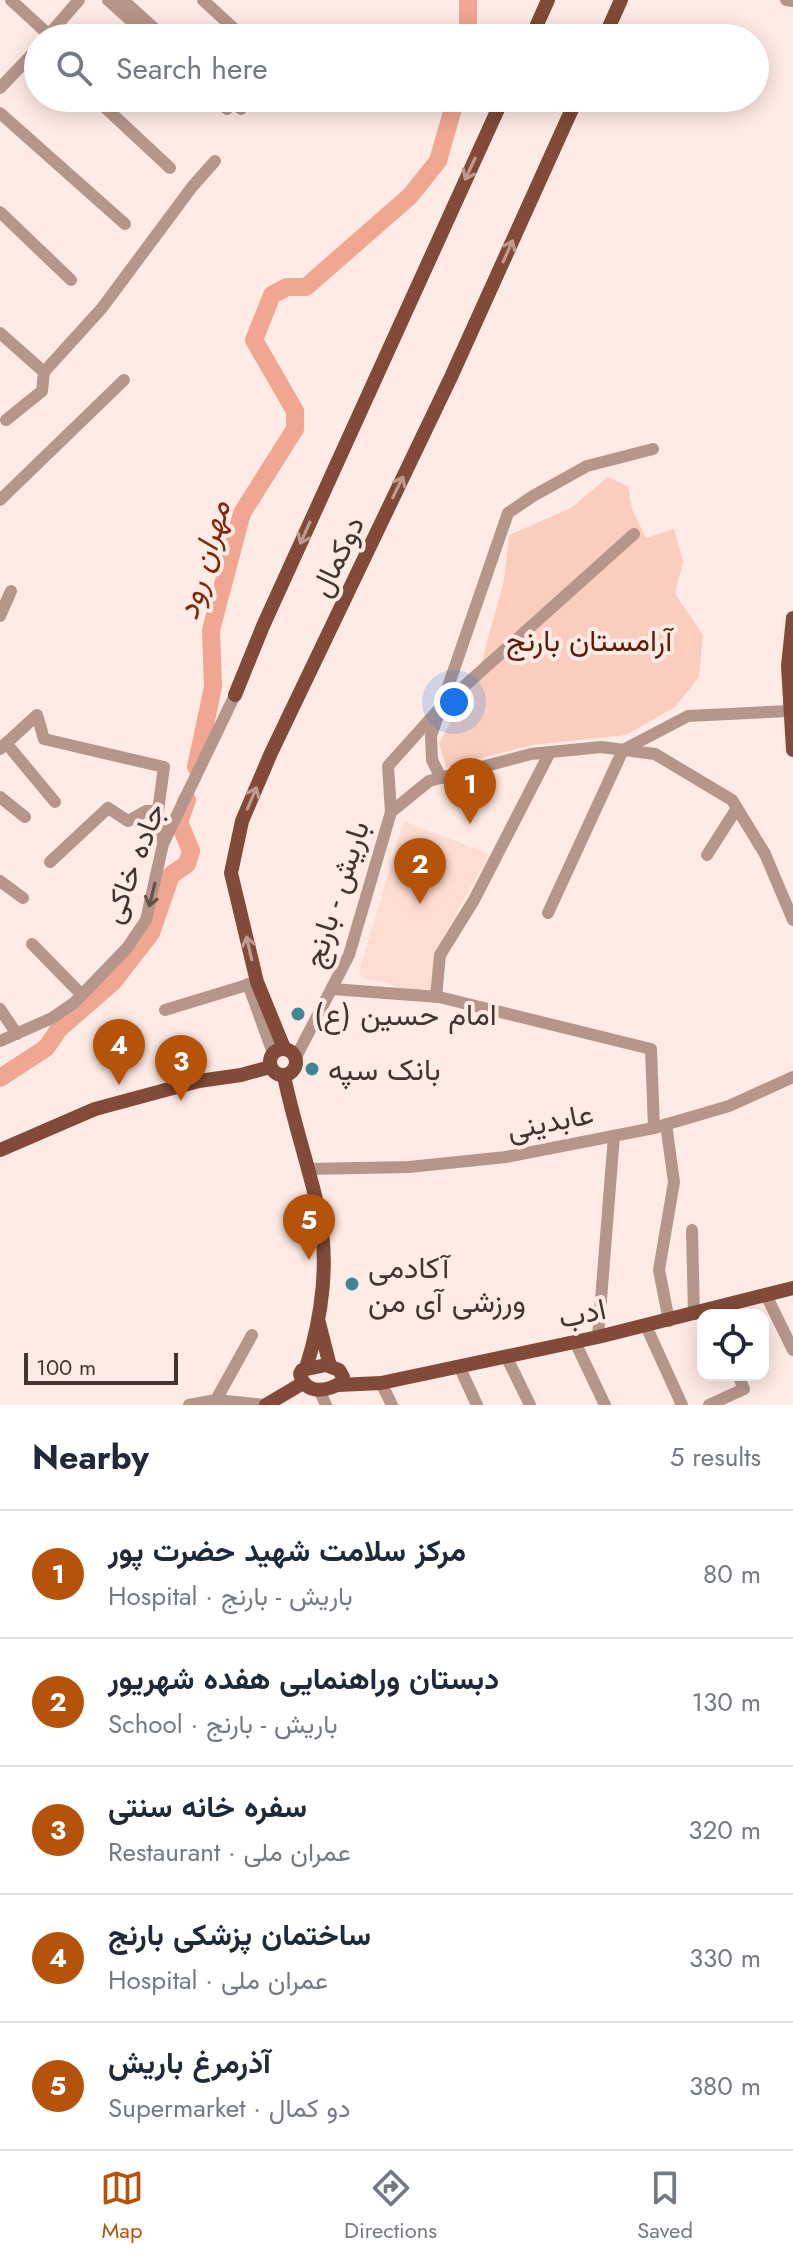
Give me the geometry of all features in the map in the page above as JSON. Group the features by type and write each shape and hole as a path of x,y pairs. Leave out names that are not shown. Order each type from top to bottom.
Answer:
{"main road":[{"path":"537,24 548,0"},
{"path":"610,24 621,0"},
{"name":"دوکمال","path":"235,695 269,612 497,112"},
{"name":"دوکمال","path":"281,1056 253,983 231,873 242,821 271,753 451,377 571,112"},
{"path":"793,618 788,666 793,750"},
{"path":"0,1150 95,1109 199,1081 241,1075 281,1056 297,1063 288,1074 278,1075 281,1056"},
{"path":"288,1074 295,1093 293,1106 319,1210 322,1245 319,1323 304,1375 307,1387 319,1390 336,1375"},
{"name":"ادب","path":"719,1309 793,1288"},
{"name":"ادب","path":"381,1383 697,1315"},
{"path":"319,1323 336,1375"},
{"path":"266,1405 318,1364 336,1375 381,1383"}],"street":[{"path":"11,0 35,24"},
{"path":"58,24 79,0"},
{"path":"108,0 135,24"},
{"path":"123,0 150,24"},
{"path":"203,0 229,24"},
{"path":"786,0 793,1"},
{"path":"0,87 24,62"},
{"path":"110,112 170,168"},
{"path":"0,113 125,224"},
{"path":"6,420 42,391 44,372 102,308 215,161"},
{"path":"0,212 71,280"},
{"path":"0,333 44,372"},
{"path":"0,500 124,380"},
{"path":"441,778 432,760 431,736 508,513 587,466 653,449"},
{"path":"391,812 388,766 441,707 634,534"},
{"path":"0,616 11,591"},
{"name":"جاده خاکی","path":"0,1041 52,1018 82,995 127,948 146,920 163,844 235,695"},
{"path":"548,913 623,750 688,716 789,711"},
{"path":"55,802 3,746 37,715 44,739 164,767 158,811 163,844"},
{"name":"باریش - بارنج","path":"281,1056 332,989 349,955 391,812 429,781 531,754 601,747 655,754 732,800 765,854 793,920"},
{"path":"436,997 440,955 474,900 550,752"},
{"path":"0,797 25,817"},
{"path":"50,862 108,808 128,821 146,811 158,811"},
{"path":"707,855 737,808"},
{"path":"0,881 23,898"},
{"path":"32,944 82,995"},
{"path":"165,1010 253,983"},
{"path":"332,989 436,997 651,1049 660,1126 674,1182 659,1270 669,1321"},
{"path":"0,1009 17,1034"},
{"name":"عابدینی","path":"308,1169 409,1167 477,1160 614,1136 729,1106 793,1077"},
{"path":"598,1337 614,1136"},
{"path":"692,1230 704,1309"},
{"path":"766,1295 793,1350"},
{"path":"646,1326 682,1405"},
{"path":"216,1400 252,1335"},
{"path":"575,1342 605,1405"},
{"path":"506,1356 530,1405"},
{"path":"459,1366 477,1405"},
{"path":"709,1405 744,1389 741,1381"},
{"path":"381,1383 392,1405"},
{"path":"319,1390 326,1405"},
{"path":"189,1405 216,1400 266,1405"}],"shaded area":[{"path":"404,821 489,854 434,953 434,994 401,992 390,983 364,979 359,972"}],"green space":[{"name":"آرامستان بارنج","path":"608,477 628,486 632,509 646,538 674,529 683,562 675,594 703,635 699,677 675,707 626,735 532,745 446,767 439,743 478,675 504,580 509,535 571,508"}],"waterway":[{"name":"مهران رود","path":"468,0 468,24"},
{"name":"مهران رود","path":"196,767 213,687 211,630 242,513 295,429 295,411 254,340 272,295 287,287 306,287 410,196 438,161 452,112"},
{"name":"مهران رود","path":"0,1078 46,1048 59,1029 113,982 151,933 171,875 187,864 191,851 179,822 187,800"}],"place":[{"name":"مرکز سلامت شهید حضرت پور","path":"470,824"},
{"name":"دبستان وراهنمایی هفده شهریور","path":"420,904"},
{"name":"امام حسین (ع)","path":"298,1014"},
{"name":"بانک سپه","path":"312,1069"},
{"name":"ساختمان پزشکی بارنج","path":"119,1085"},
{"name":"سفره خانه سنتی","path":"181,1101"},
{"name":"آذرمرغ باریش","path":"309,1260"},
{"name":"آکادمی ورزشی آی من","path":"352,1284"}]}
